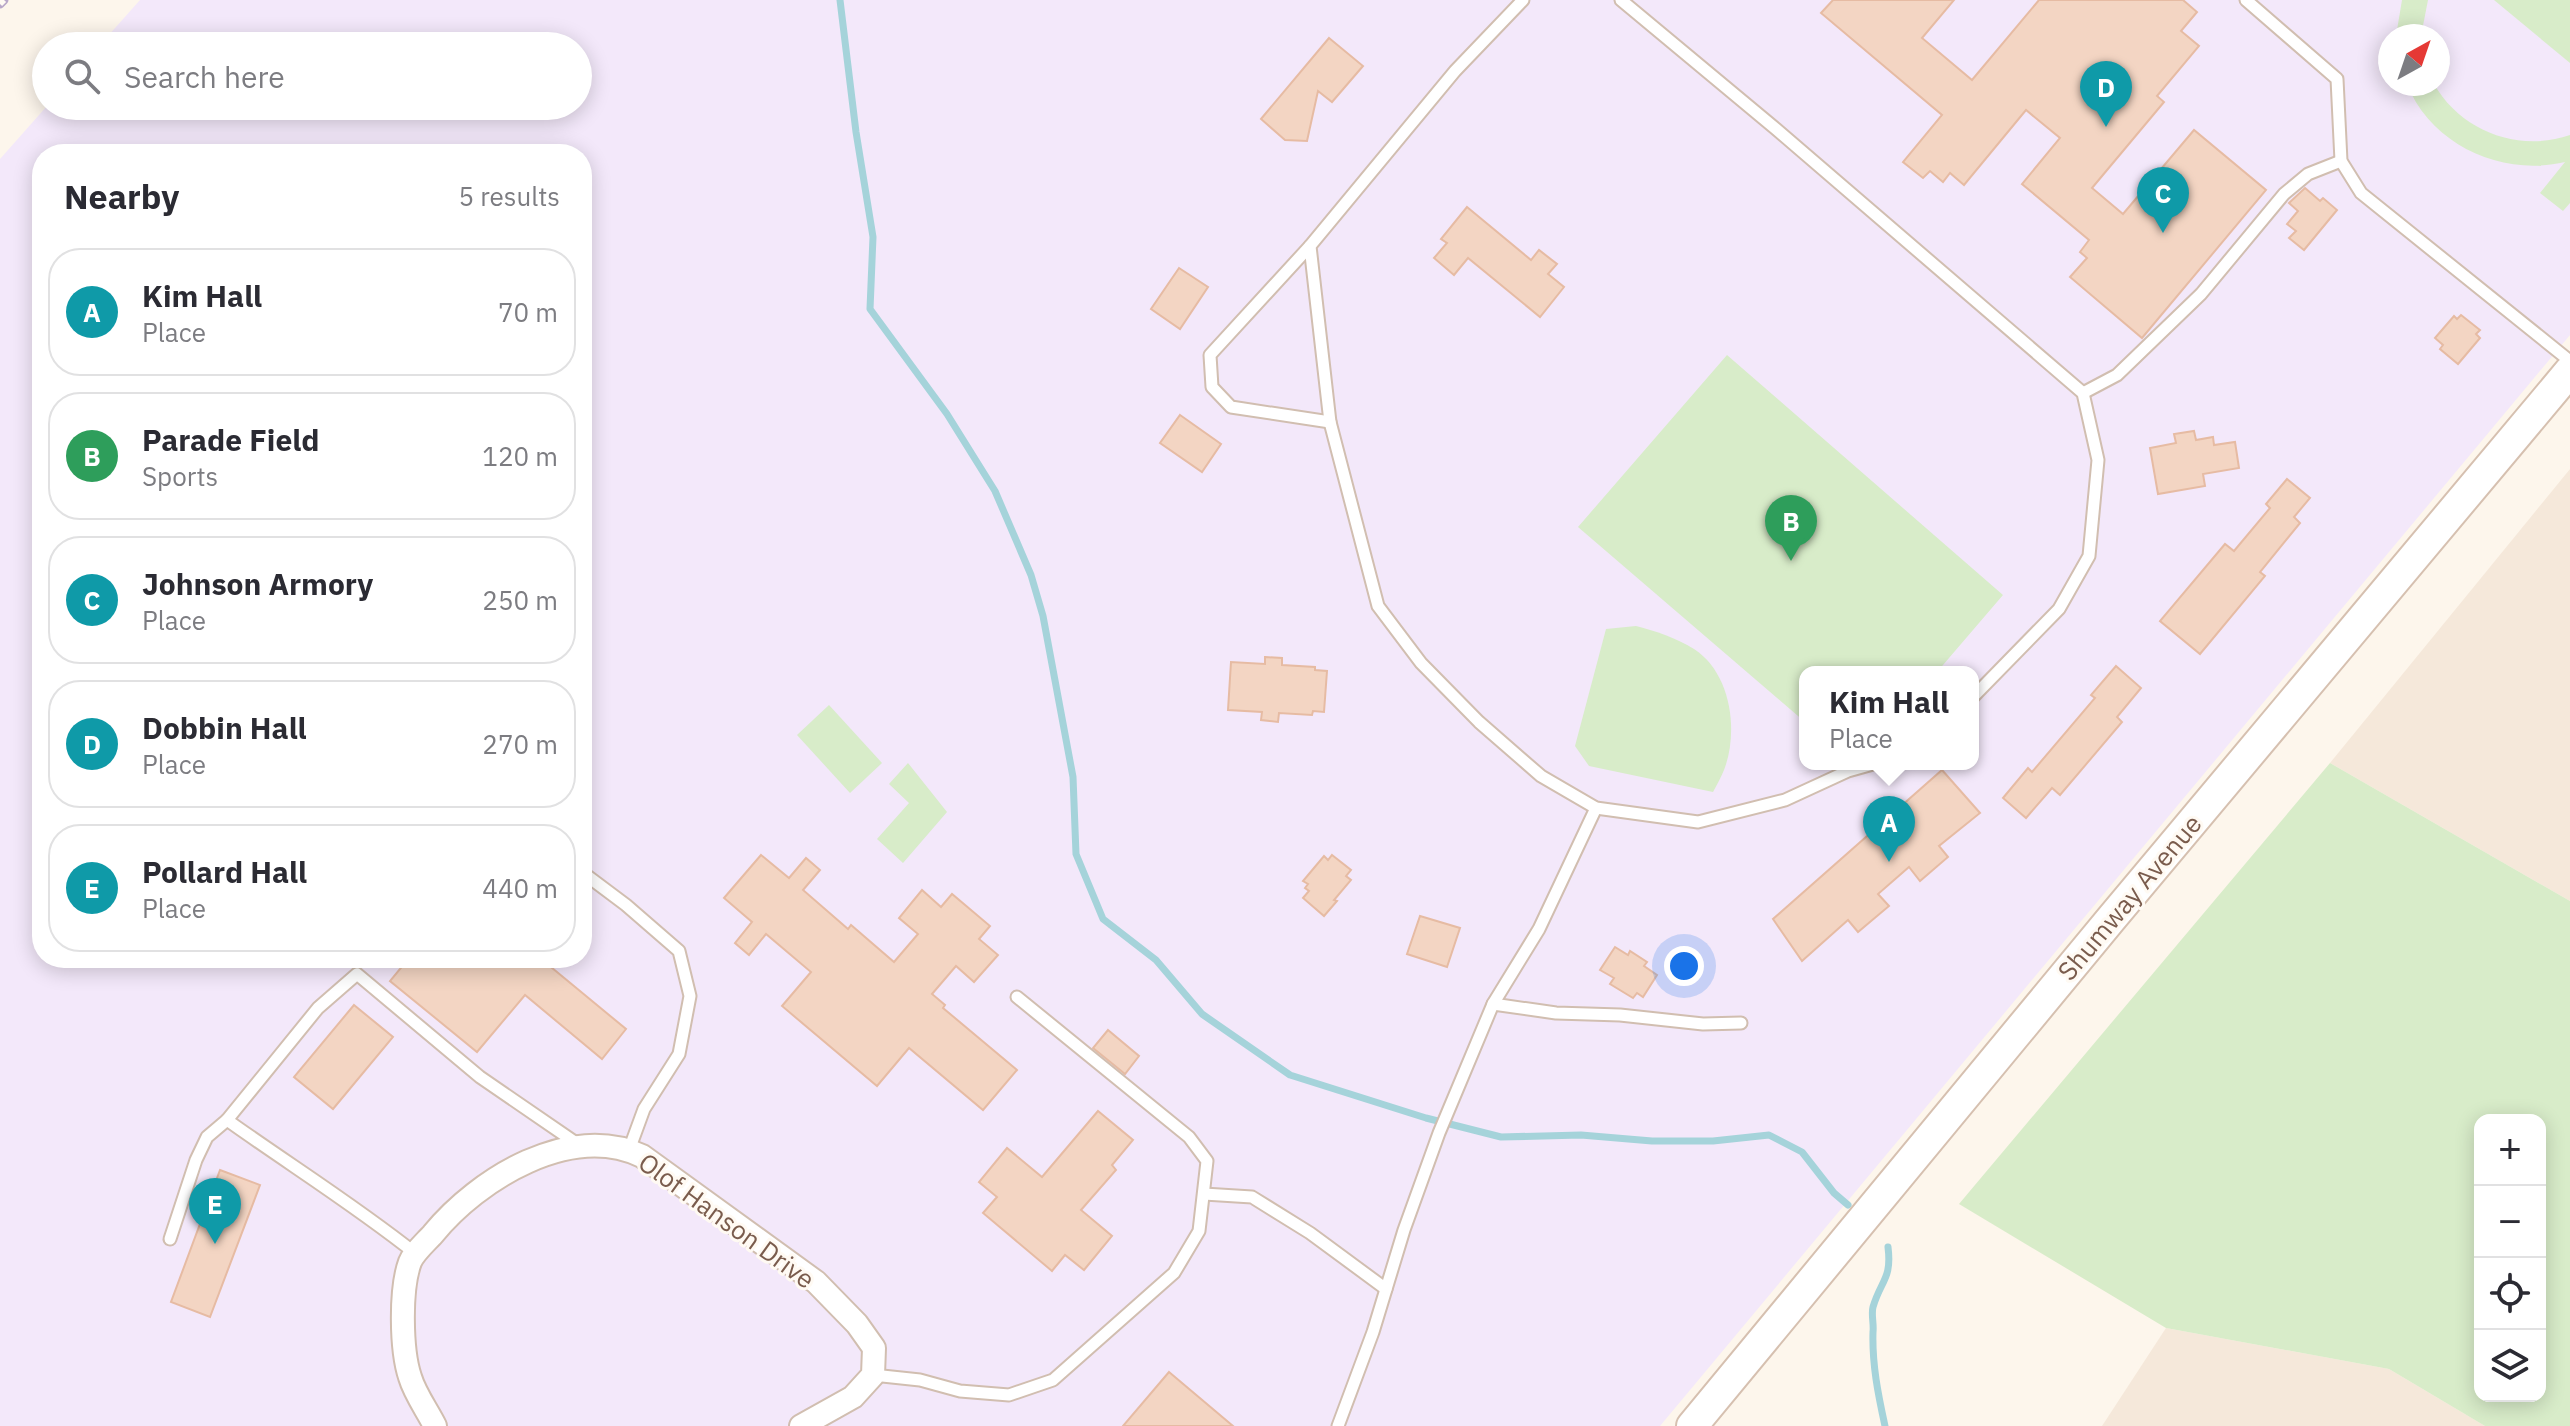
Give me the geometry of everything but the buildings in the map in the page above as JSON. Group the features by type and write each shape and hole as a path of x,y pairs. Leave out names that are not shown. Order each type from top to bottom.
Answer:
{"street":[{"name":"Shumway Avenue","path":"1692,1426 2570,371"},
{"name":"Olof Hanson Drive","path":"435,1426 410,1380 403,1350 405,1292 411,1261 446,1217 492,1181 530,1160 579,1145 608,1145 642,1156 816,1282 857,1324 874,1348 873,1375"},
{"path":"801,1426 853,1397 873,1375"}],"lane":[{"path":"1330,422 1231,407 1212,387 1210,355 1310,246 1455,71 1523,0"},
{"path":"1621,0 2083,393 2098,460 2089,556 2059,609 1979,691"},
{"path":"2246,0 2337,79 2341,161 2361,193 2570,361"},
{"path":"2083,393 2117,375 2201,294 2284,194 2308,174 2341,161"},
{"path":"1310,246 1330,422 1378,606 1421,663 1479,722 1541,776 1596,808 1698,822 1785,800 1852,770"},
{"path":"1338,1426 1447,1113 1493,1004 1539,929 1596,808"},
{"path":"592,880 679,951 690,996 679,1054 644,1109 629,1150"},
{"path":"170,1239 196,1160 207,1137 227,1120 318,1008 357,974 480,1077 579,1145"},
{"path":"873,1375 920,1380 960,1391 1009,1395 1053,1380 1174,1273 1199,1231 1207,1161 1189,1137 1017,997"},
{"path":"1493,1004 1556,1013 1620,1015 1703,1024 1741,1023"},
{"path":"227,1120 332,1195 380,1225 416,1254"},
{"path":"1204,1194 1252,1197 1310,1233 1386,1289"}],"shaded area":[{"path":"140,0 2570,0 2570,335 1660,1426 0,1426 0,159 35,120 592,120 592,32 111,32"},
{"path":"2570,469 2570,901 2330,763"},
{"path":"2166,1328 2389,1369 2485,1426 2102,1426"}],"green space":[{"path":"2402,0 2428,0 2423,24 2398,24"},
{"path":"2494,0 2570,0 2570,63"},
{"path":"2413,96 2442,96 2475,126 2511,139 2550,140 2570,135 2570,203 2563,211 2540,193 2565,162 2517,165 2471,152 2433,124"},
{"path":"1727,355 2003,595 1942,666 1799,666 1799,717 1578,527"},
{"path":"1636,626 1666,635 1694,649 1707,659 1724,688 1731,738 1724,770 1713,792 1589,766 1575,746 1606,629"},
{"path":"829,705 882,763 850,793 797,735"},
{"path":"908,763 947,812 903,863 877,839 909,803 889,784"},
{"path":"2330,763 2570,901 2570,1426 2485,1426 2389,1369 2166,1328 1959,1204"}],"waterway":[{"path":"840,0 873,237 870,309 947,414 995,491 1031,575 1043,616 1073,777 1076,854 1103,919 1156,960 1202,1014 1290,1075 1426,1118 1501,1137 1581,1135 1652,1141 1713,1141 1769,1135 1802,1152 1834,1193 1848,1205"},
{"path":"1885,1426 1875,1367 1872,1313 1887,1273 1888,1247"}],"railway":[{"path":"0,4 4,0"}],"place":[{"name":"Dobbin Hall","path":"2106,127"},
{"name":"Johnson Armory","path":"2163,233"},
{"name":"Parade Field","path":"1791,561"},
{"name":"Kim Hall","path":"1889,862"},
{"name":"Pollard Hall","path":"215,1244"}]}
